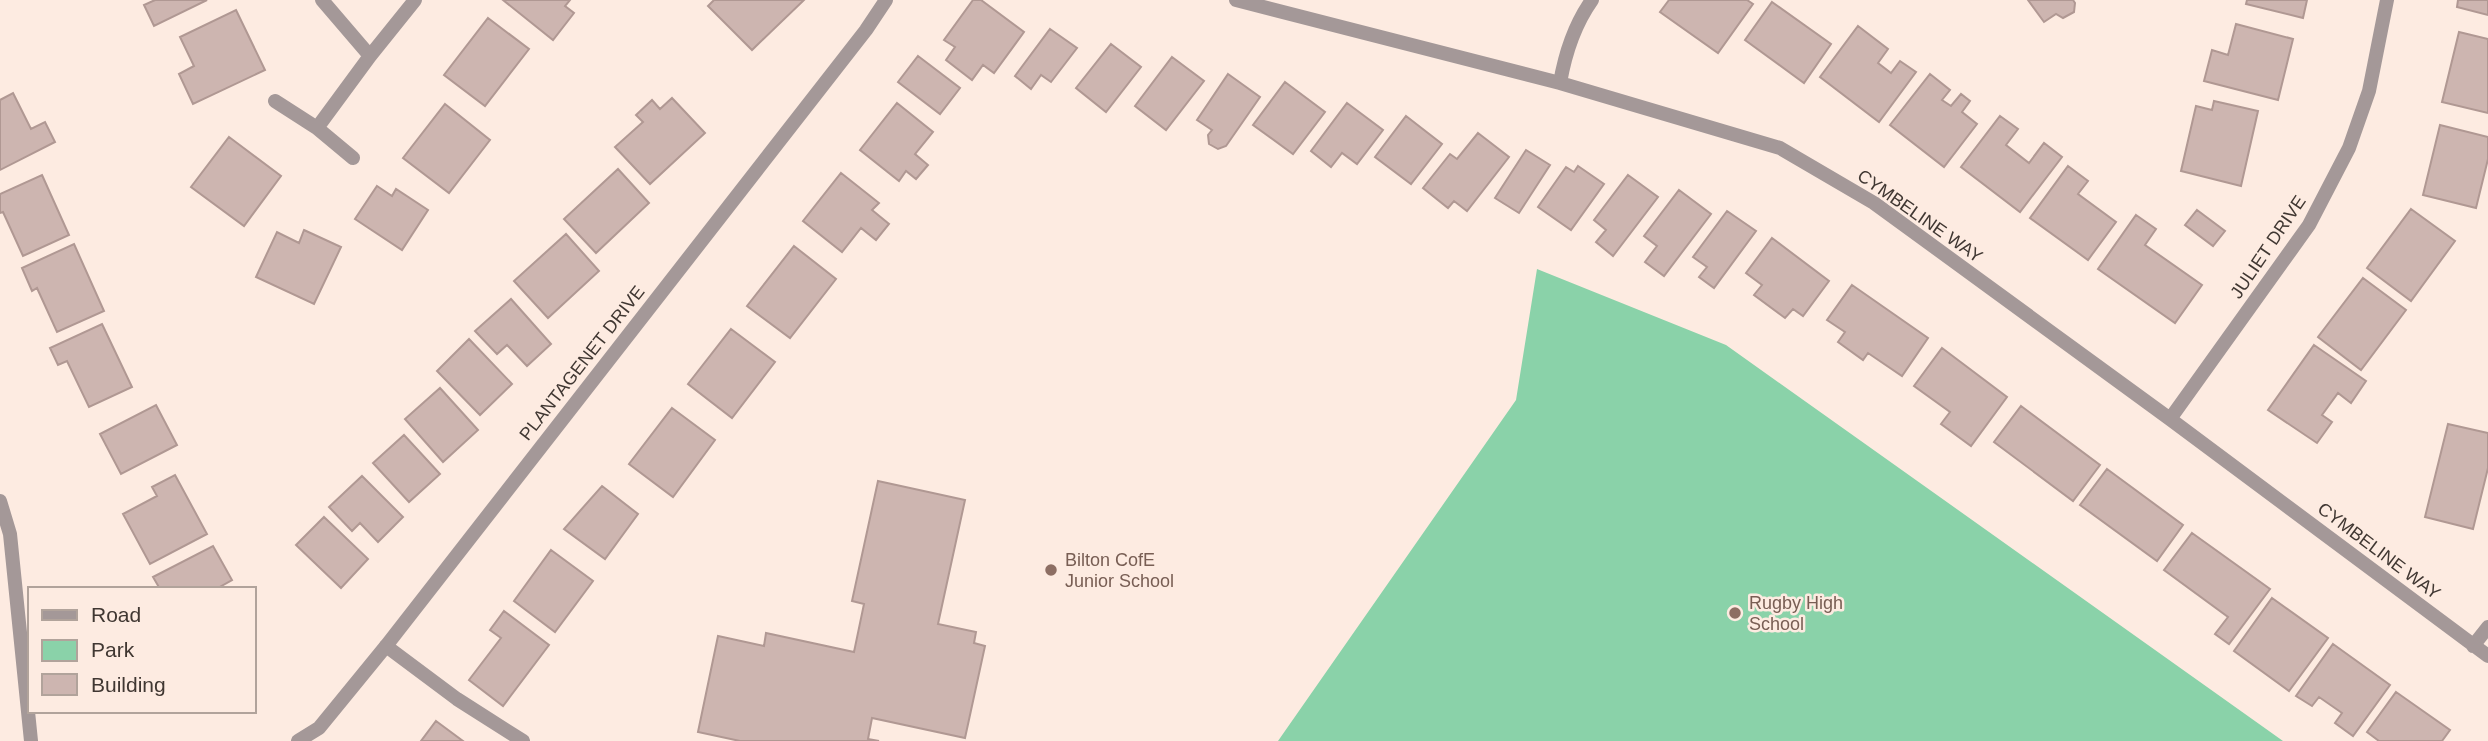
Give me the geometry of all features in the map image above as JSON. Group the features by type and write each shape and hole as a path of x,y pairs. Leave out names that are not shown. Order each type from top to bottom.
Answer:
{"street":[{"path":"322,0 370,56"},
{"path":"317,128 415,0"},
{"name":"PLANTAGENET DRIVE","path":"298,741 319,728 386,646 866,30 886,0"},
{"name":"CYMBELINE WAY","path":"1236,0 1560,83 1780,148 1874,203 2488,656"},
{"path":"1560,83 1564,63 1582,14 1592,0"},
{"name":"JULIET DRIVE","path":"2170,419 2309,225 2349,148 2369,91 2387,0"},
{"path":"275,101 317,128 353,158"},
{"path":"0,501 10,534 31,741"},
{"path":"0,613 17,613"},
{"path":"2473,646 2488,627"},
{"path":"386,646 463,703 523,741"}],"green space":[{"name":"Rugby High School","path":"1537,269 1726,345 2283,741 1278,741 1516,400"}],"building":[{"path":"155,0 207,0 154,26 144,5"},
{"path":"503,0 570,0 565,6 574,13 553,40"},
{"path":"714,0 804,0 752,50 708,6"},
{"path":"973,0 981,0 1024,32 994,73 983,65 972,80 946,60 955,47 944,40"},
{"path":"1669,0 1747,0 1753,4 1718,53 1660,12"},
{"path":"2028,0 2073,0 2074,12 2063,18 2056,14 2044,22"},
{"path":"2247,0 2307,0 2303,18 2246,4"},
{"path":"2458,0 2488,0 2488,15 2457,7"},
{"path":"1772,2 1831,44 1804,83 1745,40"},
{"path":"236,10 265,70 193,104 179,74 194,66 180,37"},
{"path":"488,18 529,49 485,106 444,75"},
{"path":"2236,24 2293,39 2278,100 2204,81 2212,50 2228,55"},
{"path":"1858,26 1888,49 1878,63 1891,73 1900,61 1916,72 1879,122 1820,77"},
{"path":"1050,29 1077,48 1051,82 1041,75 1031,89 1015,76"},
{"path":"2459,32 2488,39 2488,113 2442,102"},
{"path":"1111,44 1141,67 1106,112 1076,88"},
{"path":"918,56 960,88 940,114 898,82"},
{"path":"1172,57 1204,81 1166,130 1135,106"},
{"path":"1228,74 1260,97 1226,146 1218,149 1209,144 1208,135 1212,130 1197,120"},
{"path":"1930,74 1950,90 1942,100 1951,106 1961,94 1970,101 1962,112 1977,124 1944,167 1890,125"},
{"path":"1285,82 1325,112 1293,154 1253,125"},
{"path":"13,93 31,129 45,122 55,142 0,170 0,100"},
{"path":"672,98 705,133 650,184 615,147 643,122 636,115 652,100 660,109"},
{"path":"2214,101 2258,111 2241,186 2181,171 2196,106 2212,110"},
{"path":"897,103 933,132 915,154 928,165 916,179 906,171 899,181 860,150"},
{"path":"1347,103 1383,130 1357,164 1342,153 1331,167 1311,151"},
{"path":"445,104 490,140 449,193 403,158"},
{"path":"1406,116 1442,144 1411,184 1375,157"},
{"path":"2000,116 2018,129 2006,145 2029,163 2044,143 2062,157 2020,212 1961,167"},
{"path":"2440,125 2488,137 2488,159 2476,208 2423,195"},
{"path":"1478,133 1509,157 1467,211 1454,201 1448,208 1423,188 1450,154 1457,159"},
{"path":"229,137 281,176 244,226 191,187"},
{"path":"1526,150 1550,165 1519,213 1495,198"},
{"path":"1578,166 1604,184 1571,230 1538,207 1566,167 1574,172"},
{"path":"2068,166 2088,181 2078,194 2116,222 2088,260 2030,218"},
{"path":"618,169 649,203 596,253 564,219"},
{"path":"841,173 879,203 872,210 889,224 876,240 861,228 842,252 803,221"},
{"path":"42,175 69,235 23,256 3,212 0,213 0,194"},
{"path":"1628,175 1658,197 1613,256 1596,242 1606,230 1594,220"},
{"path":"377,186 392,196 396,189 428,210 402,250 355,219"},
{"path":"1679,190 1711,214 1664,276 1645,262 1657,246 1644,236"},
{"path":"2411,209 2455,241 2411,301 2367,268"},
{"path":"2197,210 2225,231 2213,246 2185,225"},
{"path":"1727,211 1756,231 1714,288 1699,277 1707,267 1693,257"},
{"path":"2136,215 2156,229 2145,245 2202,285 2175,323 2098,269"},
{"path":"304,230 341,247 314,304 256,277 277,232 299,243"},
{"path":"566,234 599,271 548,318 514,281"},
{"path":"1772,238 1829,281 1803,316 1793,309 1785,318 1754,295 1762,285 1746,273"},
{"path":"74,244 104,311 57,332 37,288 32,291 22,268"},
{"path":"794,246 836,279 790,338 747,306"},
{"path":"2363,278 2406,310 2361,370 2318,337"},
{"path":"1852,285 1928,338 1902,376 1868,353 1863,360 1838,342 1845,332 1827,320"},
{"path":"511,299 551,344 527,366 507,345 497,354 475,331"},
{"path":"102,324 132,387 89,407 67,361 58,365 50,348"},
{"path":"731,329 775,362 732,418 688,384"},
{"path":"469,339 512,384 480,415 437,371"},
{"path":"2314,345 2366,381 2351,403 2338,393 2322,415 2332,422 2317,443 2268,410"},
{"path":"1942,348 2007,397 1971,446 1941,424 1950,412 1914,386"},
{"path":"440,388 478,430 443,462 405,419"},
{"path":"156,405 177,445 121,474 100,434"},
{"path":"2021,406 2100,465 2073,501 1994,442"},
{"path":"672,408 715,440 673,497 629,464"},
{"path":"2448,424 2488,433 2488,468 2473,529 2425,517"},
{"path":"404,435 440,474 409,502 373,463"},
{"path":"2107,469 2183,525 2157,561 2080,505"},
{"path":"175,475 207,534 150,564 123,514 157,496 152,487"},
{"path":"362,476 403,517 378,542 360,523 352,531 329,507"},
{"path":"878,481 965,500 938,624 976,632 974,643 985,646 965,738 872,718 868,739 879,741 740,741 698,732 718,636 764,646 766,633 854,652 864,604 852,601"},
{"path":"602,486 638,514 605,559 564,529"},
{"path":"324,517 368,559 341,588 296,545"},
{"path":"2192,533 2270,589 2229,644 2215,634 2228,617 2164,570"},
{"path":"213,546 232,580 220,587 159,587 153,577"},
{"path":"551,550 593,581 555,632 514,601"},
{"path":"2272,598 2328,638 2289,691 2234,651"},
{"path":"504,611 549,645 503,706 469,680 501,638 490,630"},
{"path":"2333,644 2390,685 2353,736 2335,723 2342,713 2319,697 2312,706 2296,696"},
{"path":"2396,692 2450,730 2442,741 2379,741 2367,732"},
{"path":"436,721 463,741 421,741"}],"place":[{"name":"Bilton CofE Junior School","path":"1051,570"},
{"name":"Rugby High School","path":"1735,613"}]}
